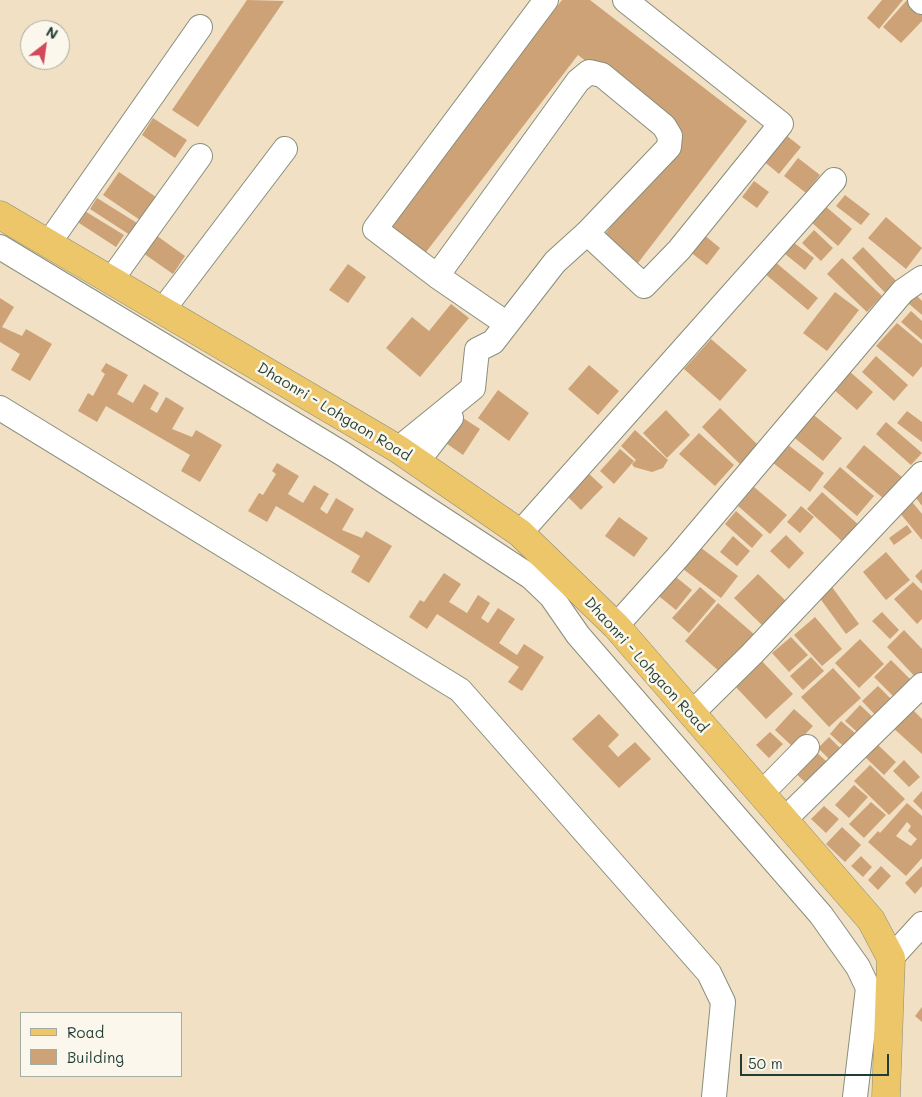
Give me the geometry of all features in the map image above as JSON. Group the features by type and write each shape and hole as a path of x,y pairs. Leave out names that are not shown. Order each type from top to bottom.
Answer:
{"main road":[{"name":"Dhaonri - Lohgaon Road","path":"0,215 408,455 520,533 616,626 871,920 891,958 886,1097"}],"street":[{"path":"500,333 437,276 375,229 546,0"},
{"path":"587,233 644,286 679,250 781,124 625,0"},
{"path":"48,244 200,27"},
{"path":"408,455 473,388 477,350 500,333 555,262 587,233 669,147 670,136 664,126 602,75 589,72 578,81 437,276"},
{"path":"162,311 285,149"},
{"path":"111,280 200,156"},
{"path":"520,533 834,180"},
{"path":"0,247 343,454 531,577 551,596 578,635 820,915 858,967 868,988 855,1097"},
{"path":"616,626 677,558 903,291 922,278"},
{"path":"0,408 460,690 709,973 723,1002 714,1097"},
{"path":"691,714 752,654 922,474"},
{"path":"784,820 922,685"},
{"path":"761,794 807,747"},
{"path":"891,958 922,924"}],"building":[{"path":"247,0 284,1 198,127 172,110"},
{"path":"562,0 590,0 747,121 638,263 603,237 681,134 578,55 423,256 387,228"},
{"path":"882,0 903,0 879,29 867,18"},
{"path":"907,0 911,0 922,10 922,21 901,43 883,27"},
{"path":"153,118 187,140 175,158 142,135"},
{"path":"782,132 801,147 779,174 761,159"},
{"path":"798,158 820,175 806,193 784,176"},
{"path":"119,172 156,197 140,220 103,195"},
{"path":"754,181 769,192 757,208 742,197"},
{"path":"845,195 870,214 861,225 836,206"},
{"path":"97,198 137,223 130,235 90,209"},
{"path":"824,205 852,229 838,246 810,221"},
{"path":"83,210 124,235 116,247 76,221"},
{"path":"886,217 922,248 906,269 868,238"},
{"path":"814,230 833,248 821,261 802,243"},
{"path":"153,233 185,256 173,274 140,251"},
{"path":"703,234 720,248 707,265 689,251"},
{"path":"789,239 814,258 805,270 780,250"},
{"path":"863,247 903,288 891,299 852,258"},
{"path":"842,258 882,296 867,312 827,274"},
{"path":"774,261 818,298 808,310 764,273"},
{"path":"348,264 366,277 348,303 329,290"},
{"path":"835,292 859,310 827,351 803,333"},
{"path":"915,294 922,301 922,315 908,303"},
{"path":"0,298 14,307 2,327 22,336 26,329 52,344 30,381 11,370 20,354 0,342"},
{"path":"451,304 469,318 420,377 386,348 412,317 429,331"},
{"path":"911,311 922,321 922,340 901,322"},
{"path":"897,323 922,344 922,366 913,377 876,346"},
{"path":"711,339 747,370 720,401 684,369"},
{"path":"876,356 908,385 894,401 862,372"},
{"path":"106,363 128,375 117,394 133,403 144,384 159,393 150,409 157,413 166,397 184,408 172,429 192,437 196,430 222,445 200,482 181,471 190,455 106,406 97,422 78,411 88,393 93,396 105,374 101,371"},
{"path":"589,365 619,391 598,415 568,389"},
{"path":"849,371 873,392 857,410 833,389"},
{"path":"498,390 529,413 509,441 478,418"},
{"path":"720,408 759,446 741,465 702,427"},
{"path":"666,410 690,435 667,458 643,433"},
{"path":"907,411 922,422 922,442 897,423"},
{"path":"810,412 842,438 823,461 791,435"},
{"path":"460,416 480,429 463,455 443,441"},
{"path":"886,422 922,453 911,465 876,434"},
{"path":"635,430 668,460 663,468 652,472 634,467 632,464 636,460 621,446"},
{"path":"699,433 734,465 715,486 679,454"},
{"path":"787,444 824,473 810,492 772,462"},
{"path":"864,445 903,478 884,499 846,467"},
{"path":"620,449 634,461 614,484 600,471"},
{"path":"277,463 299,476 288,494 303,503 314,485 329,494 320,509 327,514 336,498 354,509 342,530 362,538 366,531 392,546 369,583 351,572 360,556 276,506 267,522 248,511 259,493 263,495 276,474 272,471"},
{"path":"840,467 874,496 857,516 823,487"},
{"path":"585,470 603,487 581,510 563,492"},
{"path":"754,487 787,515 770,534 738,506"},
{"path":"922,489 922,506 914,495"},
{"path":"822,492 861,527 845,544 807,509"},
{"path":"908,497 922,514 922,540 895,507"},
{"path":"801,506 814,517 800,533 787,522"},
{"path":"736,511 763,535 752,548 725,524"},
{"path":"619,517 648,538 634,557 605,536"},
{"path":"907,525 912,532 894,545 889,538"},
{"path":"786,535 804,553 789,569 770,551"},
{"path":"733,536 750,551 737,566 720,552"},
{"path":"700,547 738,576 721,598 683,569"},
{"path":"886,552 910,580 886,600 863,572"},
{"path":"922,569 922,584 915,576"},
{"path":"444,573 461,584 449,602 467,613 478,595 490,603 481,618 488,623 498,608 515,619 499,643 517,655 524,644 544,657 522,691 508,682 519,667 437,614 427,629 409,617 420,600 424,602"},
{"path":"671,573 692,590 676,610 655,593"},
{"path":"758,574 786,601 763,626 734,598"},
{"path":"913,582 922,591 922,619 917,624 894,599"},
{"path":"700,587 716,601 689,633 672,618"},
{"path":"832,587 859,624 846,634 819,597"},
{"path":"718,603 755,635 721,673 685,641"},
{"path":"882,612 899,630 890,639 872,621"},
{"path":"815,617 842,649 822,666 794,635"},
{"path":"904,630 922,649 922,680 920,682 887,647"},
{"path":"791,637 808,655 789,672 772,653"},
{"path":"860,639 884,664 859,688 835,663"},
{"path":"811,657 824,671 803,690 790,676"},
{"path":"760,659 793,694 766,719 733,684"},
{"path":"891,660 916,685 899,702 874,677"},
{"path":"833,668 861,698 829,727 801,697"},
{"path":"878,686 897,705 881,721 862,701"},
{"path":"860,705 880,724 865,739 845,721"},
{"path":"910,707 922,719 922,754 892,727"},
{"path":"794,709 813,726 793,747 775,730"},
{"path":"599,714 619,735 608,746 618,757 635,742 651,759 619,788 572,739"},
{"path":"841,721 863,740 851,753 830,734"},
{"path":"770,732 783,744 769,758 756,745"},
{"path":"829,737 848,756 837,767 818,748"},
{"path":"877,744 896,762 884,775 865,757"},
{"path":"815,751 835,769 814,790 794,772"},
{"path":"904,760 920,777 909,787 893,771"},
{"path":"870,765 905,799 889,815 854,781"},
{"path":"854,785 868,797 849,818 835,805"},
{"path":"922,791 922,810 913,801"},
{"path":"871,802 886,815 864,838 849,824"},
{"path":"907,803 922,816 922,858 906,876 868,842 878,831 880,833","holes":["907,822 911,826 908,831 917,839 911,846 896,836"]},
{"path":"824,806 839,819 826,833 811,819"},
{"path":"842,827 861,845 845,862 826,844"},
{"path":"861,856 872,867 863,877 851,866"},
{"path":"881,866 891,876 878,890 868,880"},
{"path":"922,866 922,886 915,894 905,883"},
{"path":"922,1007 922,1022 915,1016"}]}
